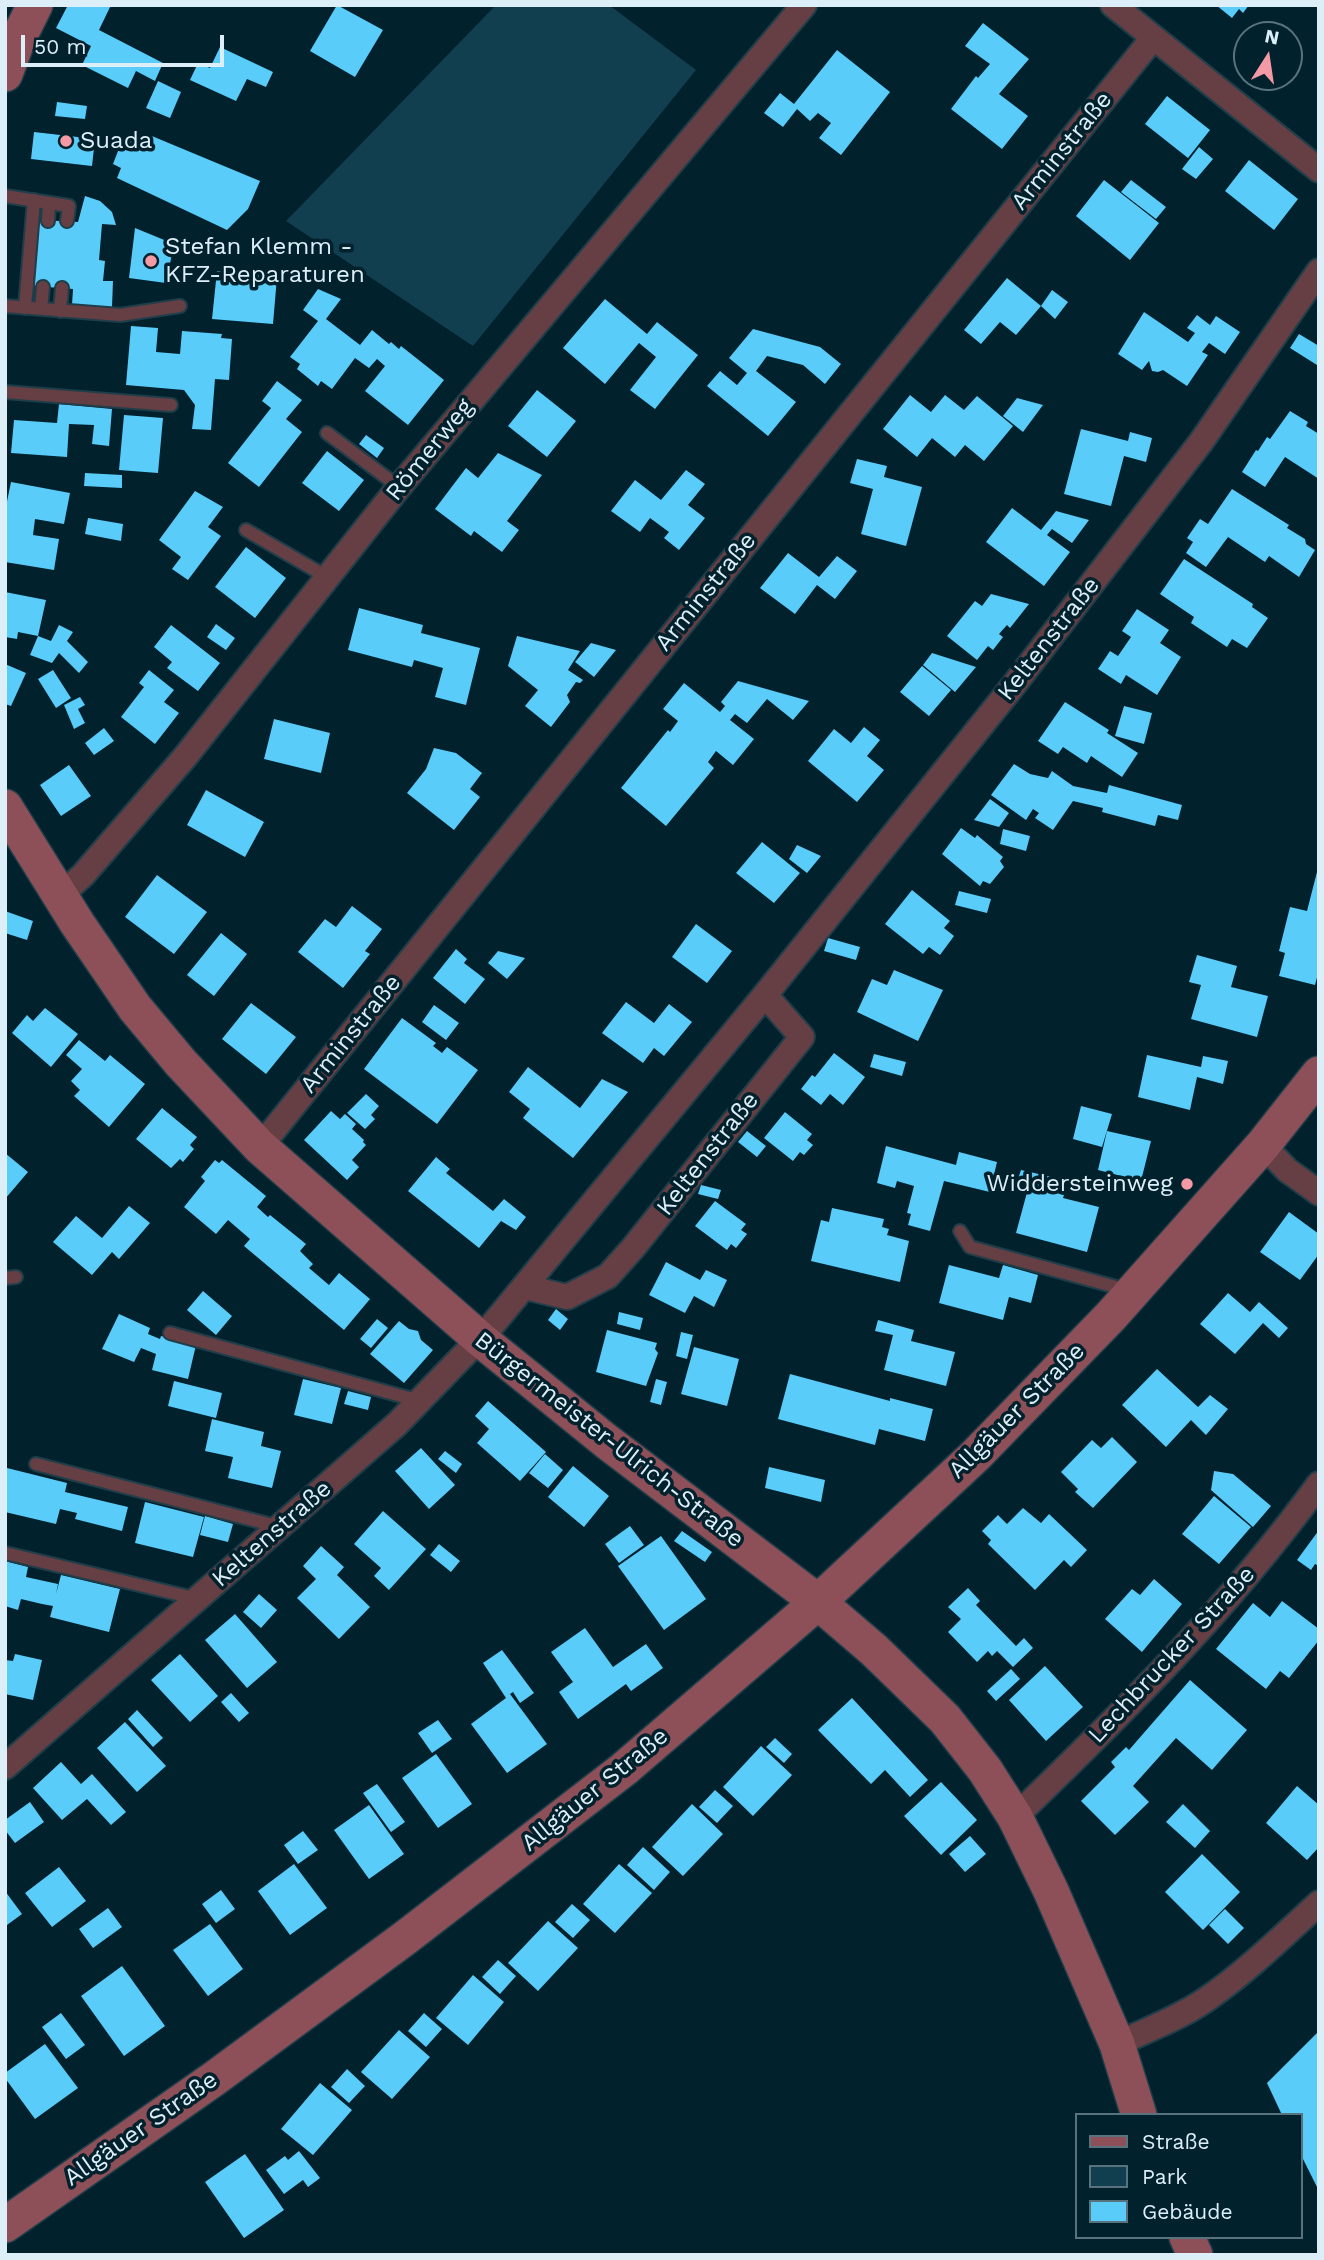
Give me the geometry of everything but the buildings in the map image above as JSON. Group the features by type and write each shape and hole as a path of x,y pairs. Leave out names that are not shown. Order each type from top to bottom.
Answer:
{"main road":[{"path":"5,74 11,37 35,5"},
{"name":"Bürgermeister-Ulrich-Straße","path":"5,807 60,896 141,1016 260,1147 480,1339 606,1441 818,1602 874,1650 945,1719 985,1770 1015,1817 1051,1891 1117,2044 1138,2113"},
{"name":"Allgäuer Straße","path":"5,2225 215,2078 424,1924 624,1769 818,1602 975,1456 1133,1292 1263,1145 1319,1074"},
{"path":"1188,2239 1195,2255"}],"street":[{"name":"Römerweg","path":"60,896 83,875 185,757 399,487 804,5"},
{"path":"1113,5 1319,170"},
{"name":"Arminstraße","path":"260,1147 1153,38"},
{"name":"Keltenstraße","path":"5,1767 282,1528 421,1401 480,1339 765,995 981,726 1184,464 1319,271"},
{"name":"Keltenstraße","path":"524,1287 567,1297 608,1276 633,1248 802,1037 765,995"},
{"path":"1263,1145 1287,1170 1319,1192"},
{"name":"Lechbrucker Straße","path":"1015,1817 1108,1728 1182,1648 1241,1582 1319,1484"},
{"path":"1117,2044 1181,2015 1206,2000 1277,1942 1319,1903"}],"lane":[{"path":"5,196 69,206 67,222"},
{"path":"26,308 34,200"},
{"path":"48,221 49,203"},
{"path":"41,309 43,287"},
{"path":"61,311 62,288"},
{"path":"5,306 120,315 180,306"},
{"path":"5,392 171,405"},
{"path":"327,433 399,487"},
{"path":"246,530 327,577"},
{"path":"960,1231 970,1247 1133,1292"},
{"path":"170,1333 421,1401"},
{"path":"36,1464 282,1528"},
{"path":"5,1553 198,1599"}],"green space":[{"path":"496,5 609,5 696,70 473,346 286,221"}],"place":[{"name":"Suada","path":"66,141"},
{"name":"Stefan Klemm - KFZ-Reparaturen","path":"151,261"},
{"name":"Widdersteinweg","path":"1187,1184"}]}
